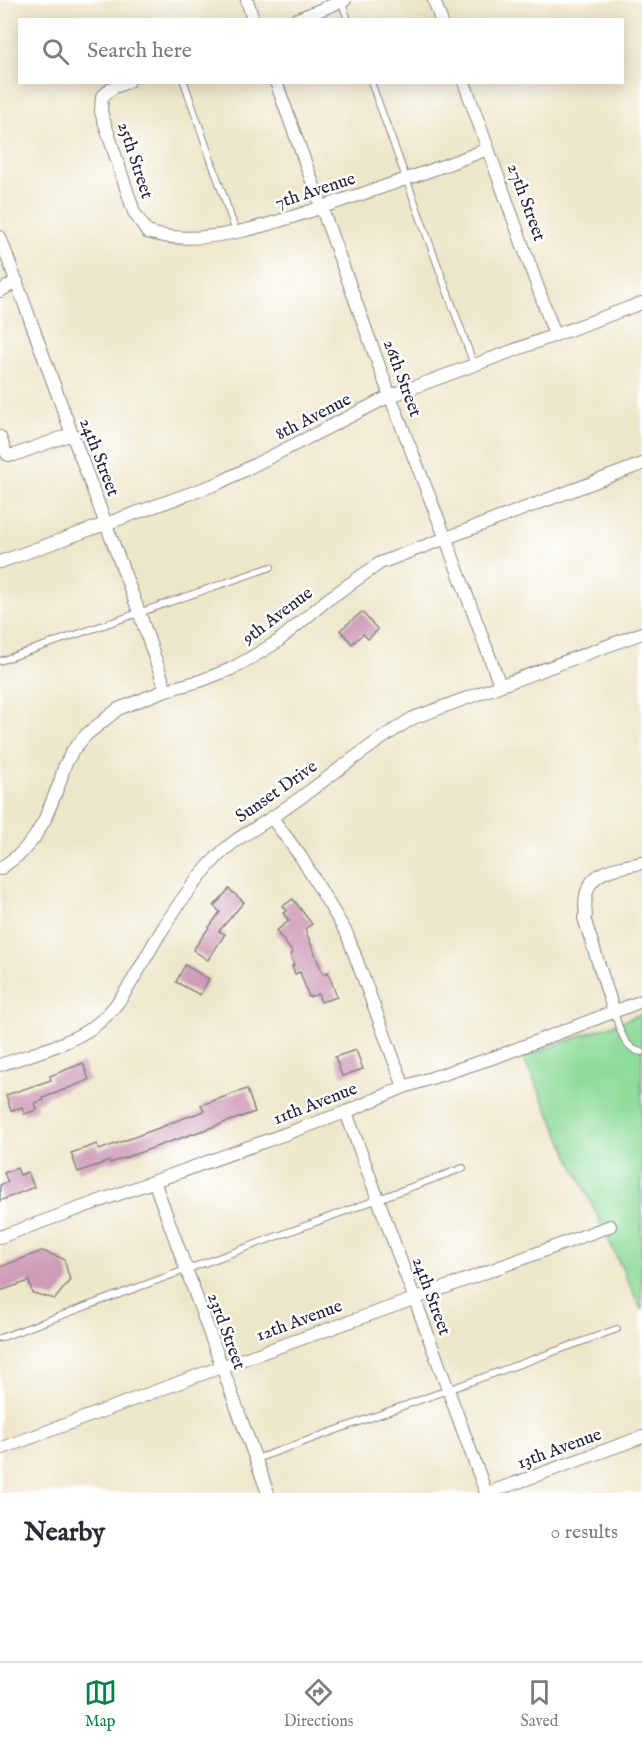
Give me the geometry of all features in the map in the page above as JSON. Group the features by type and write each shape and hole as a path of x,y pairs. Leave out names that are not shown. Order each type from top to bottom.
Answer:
{"street":[{"path":"247,0 253,18"},
{"path":"300,18 343,0"},
{"path":"434,0 440,18"},
{"name":"25th Street","path":"123,84 112,88 102,96 101,112 134,212 147,232"},
{"name":"26th Street","path":"277,84 390,396 500,685"},
{"name":"27th Street","path":"465,84 555,334"},
{"name":"7th Avenue","path":"147,232 183,239 249,230 406,180 488,149"},
{"name":"24th Street","path":"0,237 166,690"},
{"path":"0,291 16,281"},
{"name":"8th Avenue","path":"0,562 219,483 390,396 642,303"},
{"path":"0,437 5,451 14,455 72,434"},
{"name":"9th Avenue","path":"0,869 21,853 34,838 44,821 64,767 73,750 86,735 118,709 166,690 200,681 231,669 277,642 327,600 380,563 642,465"},
{"name":"Sunset Drive","path":"0,1065 55,1046 95,1026 123,994 185,894 216,857 232,842 272,818 385,735 413,718 642,633"},
{"path":"272,818 301,857 347,934 404,1087"},
{"path":"614,1012 584,918 586,896 589,886 603,872 611,868 642,863"},
{"name":"11th Avenue","path":"0,1238 346,1112 404,1087 501,1055 642,1001"},
{"name":"24th Street","path":"346,1112 487,1493"},
{"name":"23rd Street","path":"154,1181 268,1493"},
{"name":"12th Avenue","path":"0,1449 610,1226"},
{"name":"13th Avenue","path":"487,1493 642,1437"}],"lane":[{"path":"343,0 348,18"},
{"path":"185,84 236,232"},
{"path":"372,84 474,365"},
{"path":"0,661 271,567"},
{"path":"614,1012 624,1039 635,1051 642,1052"},
{"path":"0,1338 463,1168"},
{"path":"255,1459 617,1329"}],"green space":[{"path":"642,1014 642,1311 523,1057"}],"building":[{"path":"362,612 378,630 368,639 363,634 352,644 340,630"},
{"path":"229,889 244,902 219,931 225,934 208,960 193,950 220,912 214,906"},
{"path":"293,899 312,924 305,929 323,974 328,972 337,997 321,1002 318,994 309,997 300,972 295,974 290,954 293,953 276,931 289,921 283,913 287,911 283,906"},
{"path":"185,965 209,979 200,995 176,982"},
{"path":"356,1050 363,1069 342,1076 335,1057"},
{"path":"83,1063 89,1080 43,1098 44,1100 35,1103 37,1110 24,1114 22,1107 11,1111 6,1095 51,1080 50,1076"},
{"path":"247,1089 255,1112 78,1172 71,1153 97,1144 99,1150 204,1111 201,1105"},
{"path":"17,1168 20,1175 28,1172 34,1187 0,1201 0,1185 8,1182 4,1173"},
{"path":"42,1251 64,1259 70,1280 55,1299 32,1293 29,1281 0,1291 0,1267"}]}
